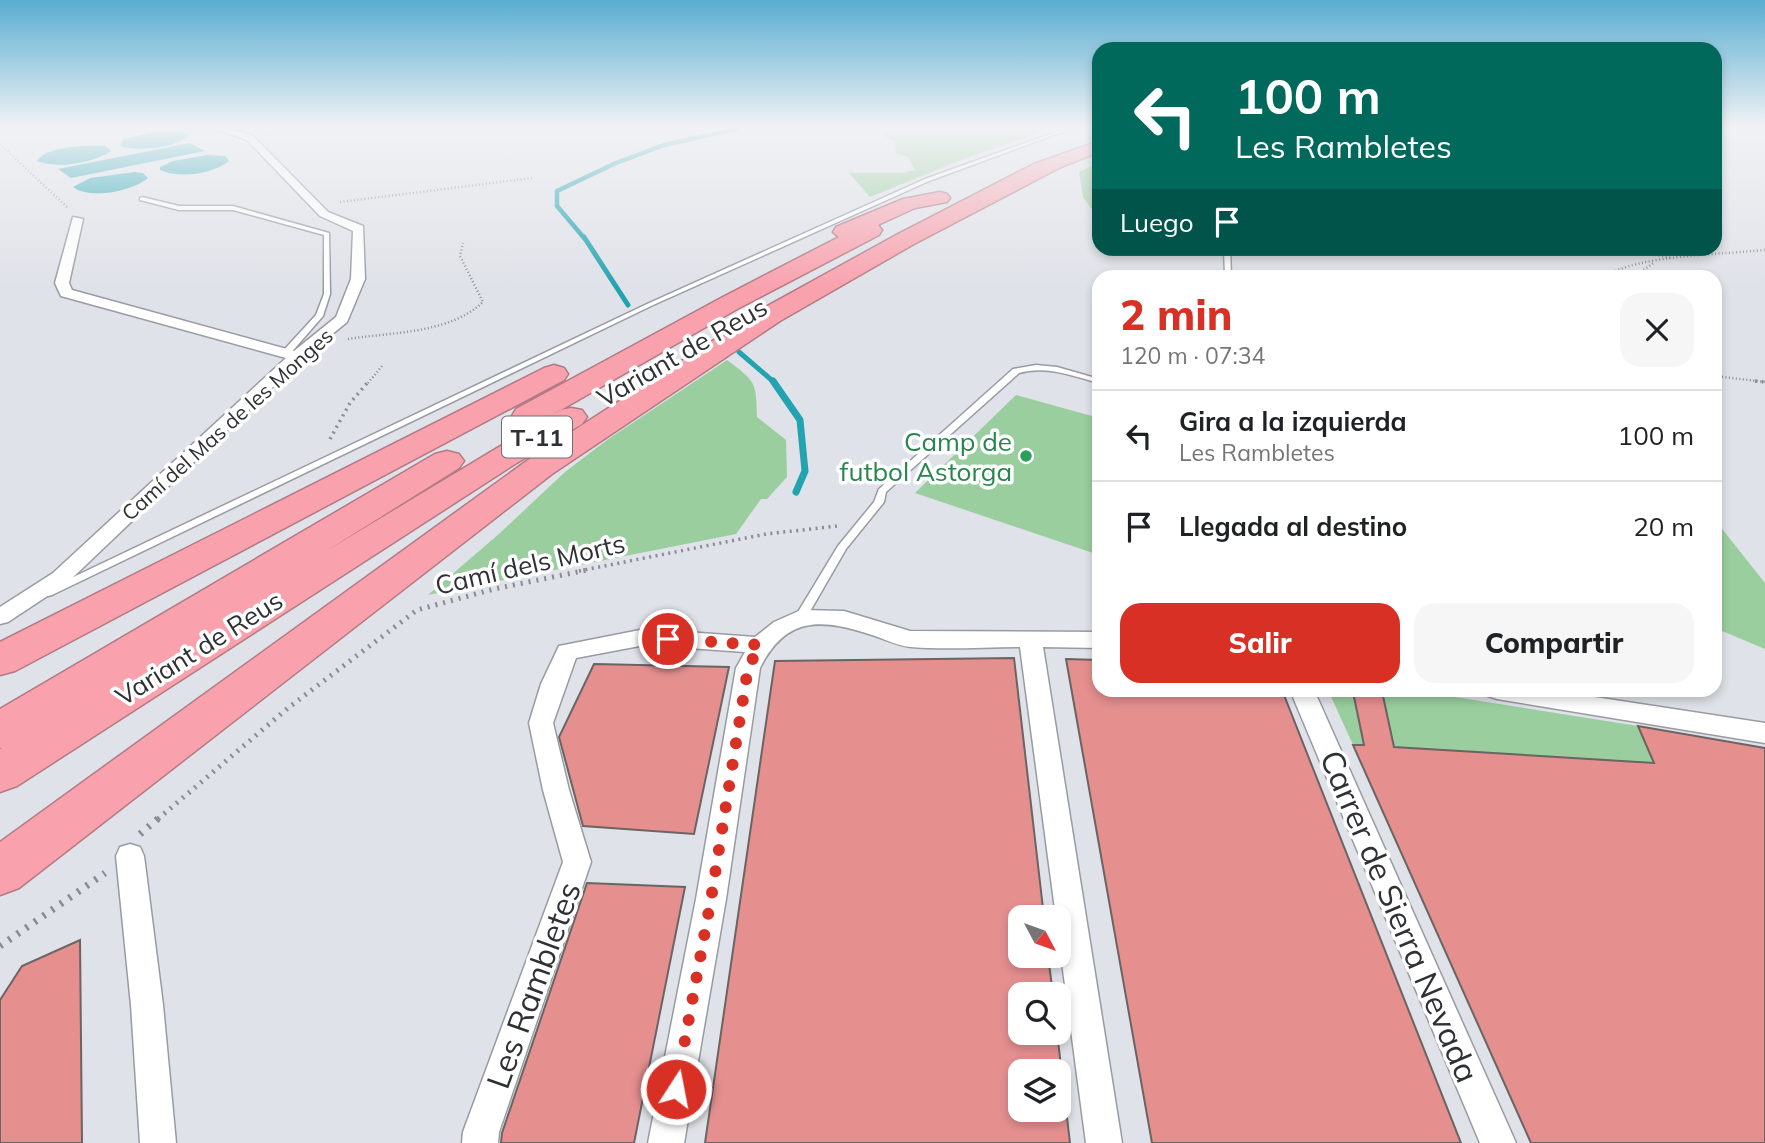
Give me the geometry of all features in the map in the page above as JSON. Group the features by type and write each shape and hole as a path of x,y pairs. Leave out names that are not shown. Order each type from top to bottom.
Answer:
{"highway":[{"name":"Variant de Reus","path":"0,731 469,448 730,303 869,231 981,181"},
{"name":"Variant de Reus","path":"0,774 503,457 754,310 998,181"},
{"path":"0,872 540,467 771,315 1003,181"},
{"path":"0,660 429,437 710,297 910,203 940,198"}],"street":[{"name":"Camí del Mas de les Monges","path":"7,613 60,578 297,351 342,319 358,279 359,229 324,214 292,181"},
{"path":"77,219 62,283 66,293 297,351"},
{"path":"666,1143 711,899 748,668 781,630 844,618 909,639 1092,640"},
{"name":"Les Rambletes","path":"480,1143 481,1132 577,862 556,790 541,723 553,684 568,652 645,637 781,630"},
{"path":"1030,640 1104,1143"},
{"name":"Carrer de Sierra Nevada","path":"1305,697 1498,1143"},
{"path":"1541,697 1765,733"},
{"path":"130,856 147,1005 158,1143"}],"lane":[{"path":"7,613 625,316 914,186 931,181"},
{"path":"142,199 179,208 233,208 321,230 327,234 327,294 319,316 297,351"},
{"path":"781,630 879,502 882,491 1016,371 1027,367 1048,368 1092,379"}],"path":[{"path":"39,181 77,215 77,219"},
{"path":"315,205 504,181"},
{"path":"297,351 450,321 478,309 484,302 460,256 463,243"},
{"path":"1722,254 1765,250"},
{"path":"1663,256 1674,258"},
{"path":"1615,270 1697,256"},
{"path":"1644,270 1655,262"},
{"path":"323,460 328,442 350,403 382,366"},
{"path":"1722,377 1765,382"},
{"name":"Camí dels Morts","path":"130,856 142,830 288,708 417,610 494,589 729,541 766,534 863,524"},
{"path":"0,946 130,856"}],"green space":[{"path":"856,181 909,181 870,197"},
{"path":"1080,181 1092,181 1092,209 1083,197"},
{"path":"727,360 752,383 757,417 786,440 787,477 767,499 761,499 736,534 428,595 565,472 607,440"},
{"name":"Camp de futbol Astorga","path":"1016,395 1092,416 1092,553 915,493"},
{"path":"1722,529 1765,583 1765,649 1722,631"},
{"path":"1331,697 1455,697 1638,726 1654,763 1353,745"}],"water":[{"path":"84,181 143,181 122,190 100,193 80,191 73,187"}],"building":[{"path":"1014,658 1043,905 1008,905 1008,968 1050,968 1051,982 1008,982 1008,1045 1059,1045 1060,1059 1008,1059 1008,1122 1068,1122 1070,1143 705,1143 775,661"},
{"path":"1066,659 1092,660 1092,697 1285,697 1461,1143 1152,1143"},
{"path":"594,664 729,667 694,834 583,826 559,737"},
{"path":"1354,697 1383,697 1394,747 1654,763 1638,726 1765,748 1765,1143 1531,1143 1353,745 1364,745"},
{"path":"587,883 685,887 634,1143 501,1143 502,1133"},
{"path":"80,940 82,1143 0,1143 0,1000 22,966"}],"waterway":[{"path":"577,181 557,191 557,206 585,239"},
{"path":"584,237 628,305"},
{"path":"739,352 773,382"},
{"path":"773,382 800,420 805,471 796,492"}],"place":[{"name":"Camp de futbol Astorga","path":"1026,456"}],"route":[{"path":"668,639 760,645 748,668 711,899 676,1089"}]}
